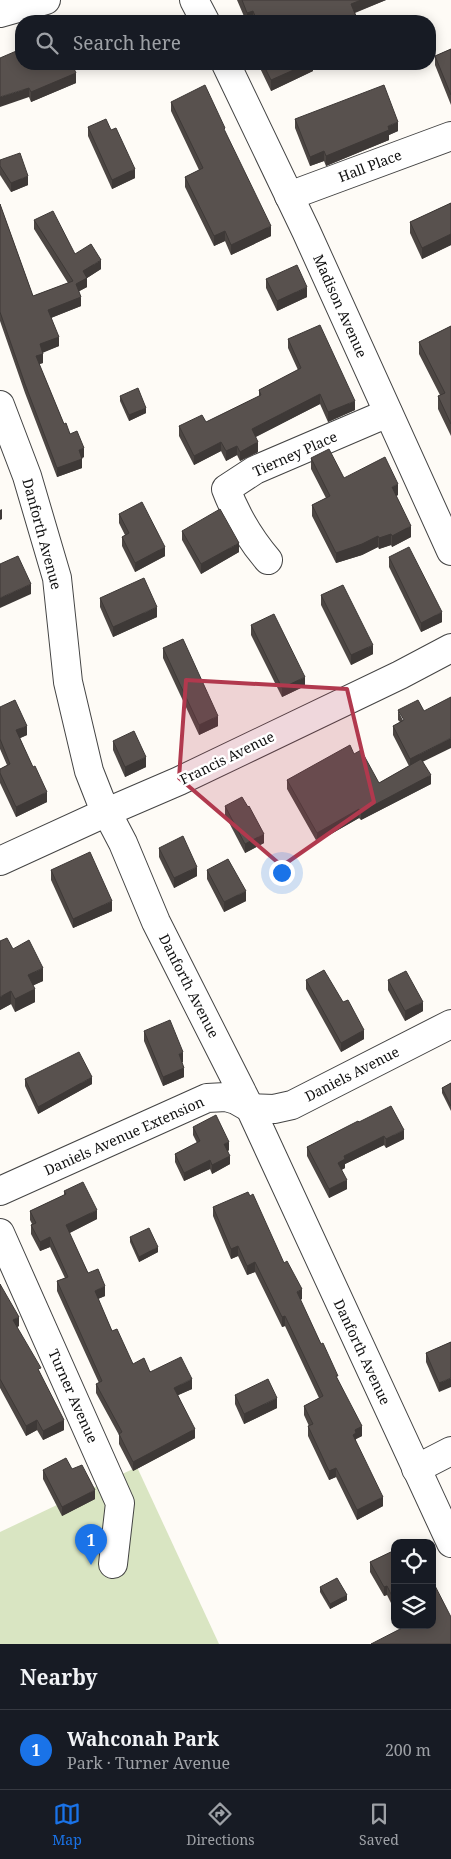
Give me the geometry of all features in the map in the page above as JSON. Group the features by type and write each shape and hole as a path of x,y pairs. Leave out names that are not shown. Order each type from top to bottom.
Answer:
{"street":[{"path":"0,12 46,0"},
{"path":"194,0 202,15"},
{"name":"Madison Avenue","path":"229,70 289,196 451,551"},
{"name":"Hall Place","path":"289,196 451,136"},
{"name":"Danforth Avenue","path":"0,405 27,476 57,578 68,682 89,772 123,843 156,922 250,1108 451,1543"},
{"name":"Tierney Place","path":"268,560 254,545 234,509 226,489 255,470 388,413"},
{"name":"Francis Avenue","path":"0,861 179,781 400,675 451,648"},
{"name":"Daniels Avenue","path":"250,1108 274,1109 292,1105 451,1024"},
{"name":"Daniels Avenue Extension","path":"0,1192 207,1098 226,1097 250,1108"},
{"name":"Turner Avenue","path":"0,1233 120,1503 113,1564"},
{"path":"416,1469 451,1451"}],"highlighted area":[{"path":"186,680 347,689 374,802 282,866 179,778"}],"green space":[{"path":"137,1467 219,1644 0,1644 0,1532"}],"building":[{"path":"242,0 361,0 351,4 356,15 255,15 253,11 247,13"},
{"path":"451,49 451,95 436,58 436,56"},
{"path":"15,52 15,70 75,70 76,73 31,92 29,88 0,97 0,58"},
{"path":"266,70 294,70 271,80"},
{"path":"205,85 271,226 231,245 225,231 214,236 185,177 203,168 171,102"},
{"path":"384,85 398,122 388,126 389,130 326,156 324,151 310,157 295,119"},
{"path":"106,119 111,130 116,128 135,169 112,180 88,127"},
{"path":"20,153 28,176 11,183 0,166 0,160"},
{"path":"451,203 451,234 422,248 410,222"},
{"path":"0,204 33,296 73,281 34,220 53,211 75,254 91,244 101,260 83,271 87,278 76,284 81,297 48,310 59,337 40,344 43,354 36,356 64,424 66,423 70,434 77,431 84,448 79,450 82,459 57,468 0,312"},
{"path":"297,265 307,287 277,301 266,279"},
{"path":"320,325 355,401 328,412 320,394 252,429 258,442 240,452 237,446 226,451 221,442 194,456 179,426 202,415 206,422 261,395 259,390 301,368 288,339"},
{"path":"451,326 451,424 438,396 445,393 419,342"},
{"path":"138,388 146,408 129,415 120,396"},
{"path":"329,449 344,478 385,457 398,484 392,487 411,526 392,536 391,534 379,538 378,536 336,553 312,505 330,496 311,458"},
{"path":"142,502 165,547 135,563 122,537 129,533 119,514"},
{"path":"220,509 239,543 201,564 182,531"},
{"path":"409,547 442,612 421,623 389,557"},
{"path":"18,556 31,584 0,598 0,564"},
{"path":"144,578 157,607 113,627 100,598"},
{"path":"343,585 373,645 351,655 321,595"},
{"path":"274,614 305,677 282,688 251,625"},
{"path":"183,639 218,716 199,725 163,648"},
{"path":"451,697 451,738 410,759 393,726 404,720 398,710 418,700 424,711"},
{"path":"15,700 27,726 16,730 47,792 16,807 0,773 0,769 10,764 0,739 0,707"},
{"path":"134,731 146,757 125,767 113,741"},
{"path":"350,745 354,754 361,750 379,783 421,759 431,775 361,812 359,809 317,833 287,780"},
{"path":"242,797 264,834 245,844 225,806"},
{"path":"183,836 197,867 174,878 159,848"},
{"path":"90,852 112,901 73,919 51,870"},
{"path":"228,859 246,891 224,902 207,870"},
{"path":"7,938 13,949 29,940 43,968 28,975 35,989 15,999 11,991 0,997 0,941"},
{"path":"324,970 343,1002 348,1000 364,1030 341,1043 306,980"},
{"path":"406,971 423,1002 405,1011 388,980"},
{"path":"170,1020 183,1052 179,1054 184,1068 163,1077 144,1031"},
{"path":"79,1052 92,1077 38,1107 25,1079"},
{"path":"451,1083 451,1106 442,1088"},
{"path":"391,1106 404,1130 386,1139 384,1136 344,1156 345,1159 338,1163 347,1180 329,1189 307,1147"},
{"path":"216,1115 229,1142 224,1144 230,1156 212,1165 210,1160 184,1173 175,1154 200,1141 193,1127"},
{"path":"83,1182 97,1210 66,1225 88,1273 98,1269 105,1286 95,1291 112,1331 117,1329 133,1364 144,1358 150,1372 181,1357 192,1379 174,1388 195,1429 133,1462 119,1434 122,1432 96,1384 102,1381 57,1281 68,1277 50,1237 40,1242 31,1225 36,1223 30,1211 66,1194 64,1191"},
{"path":"248,1192 250,1196 253,1194 284,1263 287,1261 302,1289 297,1292 321,1344 323,1343 338,1376 336,1376 362,1426 355,1430 356,1433 353,1435 383,1497 357,1510 336,1468 329,1471 308,1426 313,1424 304,1406 323,1396 285,1316 282,1317 255,1262 247,1266 238,1246 231,1249 213,1207"},
{"path":"149,1228 158,1247 139,1257 130,1237"},
{"path":"0,1284 19,1317 13,1320 41,1368 38,1369 64,1420 43,1431 37,1420 26,1426 0,1379"},
{"path":"451,1342 451,1378 439,1383 426,1353"},
{"path":"268,1379 277,1398 244,1414 235,1395"},
{"path":"66,1458 72,1469 82,1465 95,1490 62,1507 43,1470"},
{"path":"391,1552 391,1594 387,1586 384,1587 370,1562"},
{"path":"337,1578 347,1595 330,1604 320,1587"},
{"path":"436,1588 451,1617 451,1644 371,1644 400,1629 436,1629"}],"place":[{"name":"Wahconah Park","path":"91,1565"}]}
